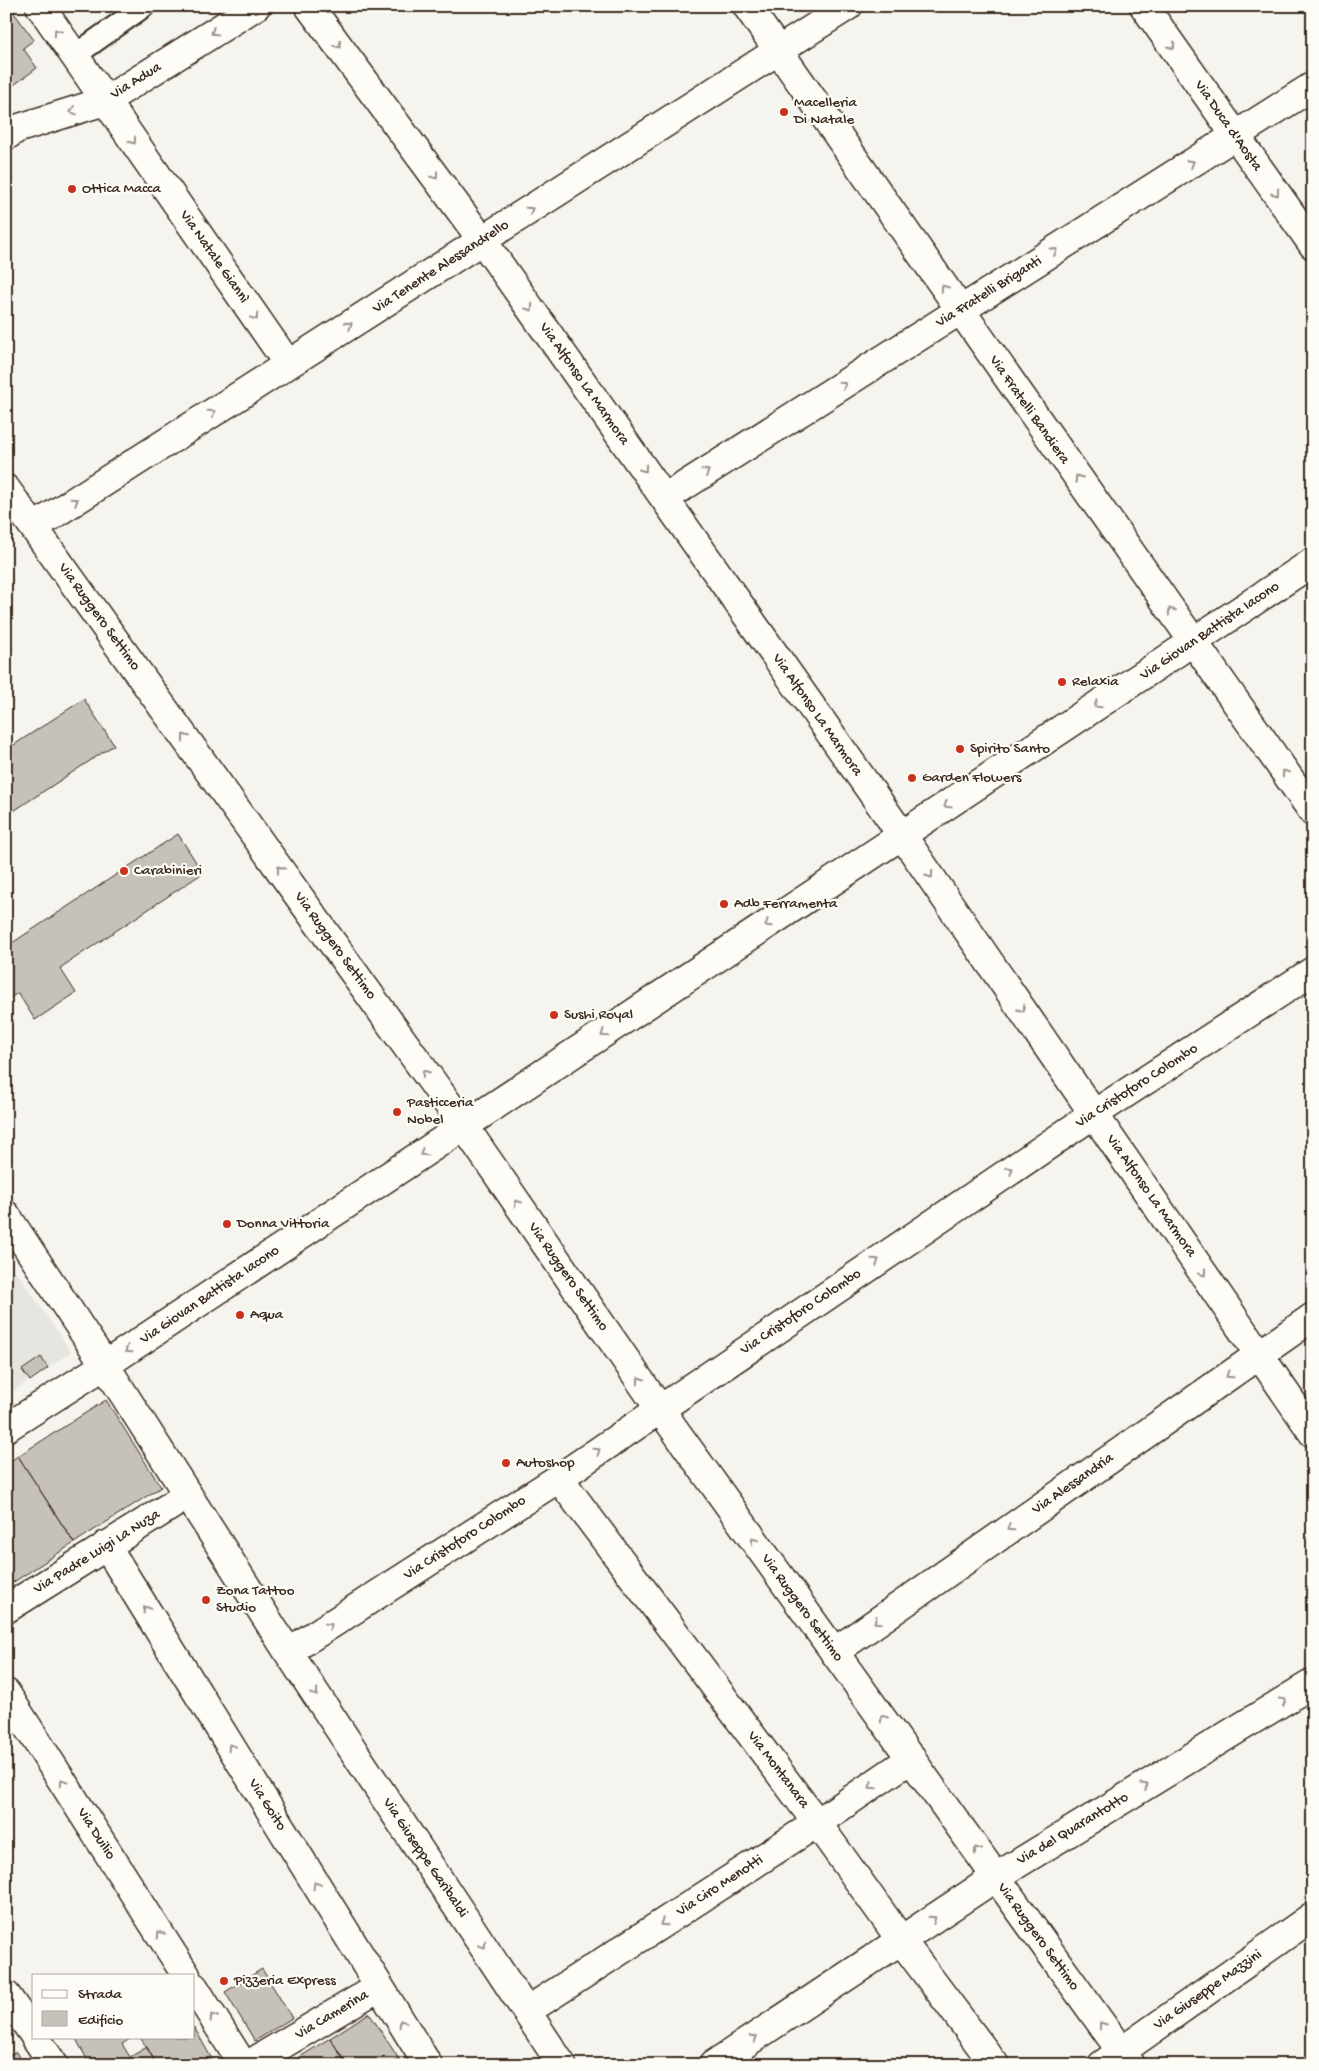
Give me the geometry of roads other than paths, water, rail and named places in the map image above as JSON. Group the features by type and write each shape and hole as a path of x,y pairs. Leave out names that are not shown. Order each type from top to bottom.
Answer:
{"street":[{"name":"Via Natale Giannì","path":"40,6 288,364"},
{"path":"74,56 144,6"},
{"name":"Via Adua","path":"10,127 105,101 256,6"},
{"name":"Via Alfonso La Marmora","path":"309,6 482,240 902,835 1260,1354 1313,1434"},
{"name":"Via Fratelli Bandiera","path":"747,6 1313,812"},
{"name":"Via Tenente Alessandrello","path":"34,527 848,6"},
{"name":"Via Duca d'Aosta","path":"1144,6 1313,245"},
{"name":"Via Fratelli Briganti","path":"665,498 1313,86"},
{"name":"Via Ruggero Settimo","path":"6,489 464,1126 659,1408 912,1758 996,1877 1118,2060"},
{"name":"Via Giovan Battista Iacono","path":"6,1428 106,1365 1313,562"},
{"name":"Via Cristoforo Colombo","path":"288,1652 559,1478 659,1408 1094,1114 1313,970"},
{"name":"Via Giuseppe Garibaldi","path":"6,1215 106,1365 288,1652 562,2065"},
{"name":"Via Alessandria","path":"834,1652 1313,1318"},
{"name":"Via Montanara","path":"559,1478 995,2065"},
{"name":"Via Padre Luigi La Nuza","path":"6,1609 188,1495"},
{"name":"Via Goito","path":"106,1545 428,2065"},
{"name":"Via del Quarantotto","path":"713,2065 996,1877 1313,1683"},
{"name":"Via Duilio","path":"6,1693 185,1974"},
{"name":"Via Ciro Menotti","path":"527,2011 817,1823 912,1758"},
{"name":"Via Giuseppe Mazzini","path":"1118,2060 1313,1916"},
{"name":"Via Camerina","path":"246,2059 379,1987"},
{"path":"195,1988 246,2059"},
{"path":"6,1995 32,2032"},
{"path":"36,2038 54,2065"}],"place":[{"name":"Macelleria Di Natale","path":"784,112"},
{"name":"Ottica Macca","path":"72,189"},
{"name":"Relaxia","path":"1062,682"},
{"name":"Spirito Santo","path":"960,749"},
{"name":"Garden Flowers","path":"912,778"},
{"name":"Carabinieri","path":"124,871"},
{"name":"Adb Ferramenta","path":"724,904"},
{"name":"Sushi Royal","path":"554,1015"},
{"name":"Pasticceria Nobel","path":"397,1112"},
{"name":"Donna Vittoria","path":"227,1224"},
{"name":"Aqua","path":"240,1315"},
{"name":"Autoshop","path":"506,1463"},
{"name":"Zona Tattoo Studio","path":"206,1600"},
{"name":"Pizzeria Express","path":"224,1981"}]}
